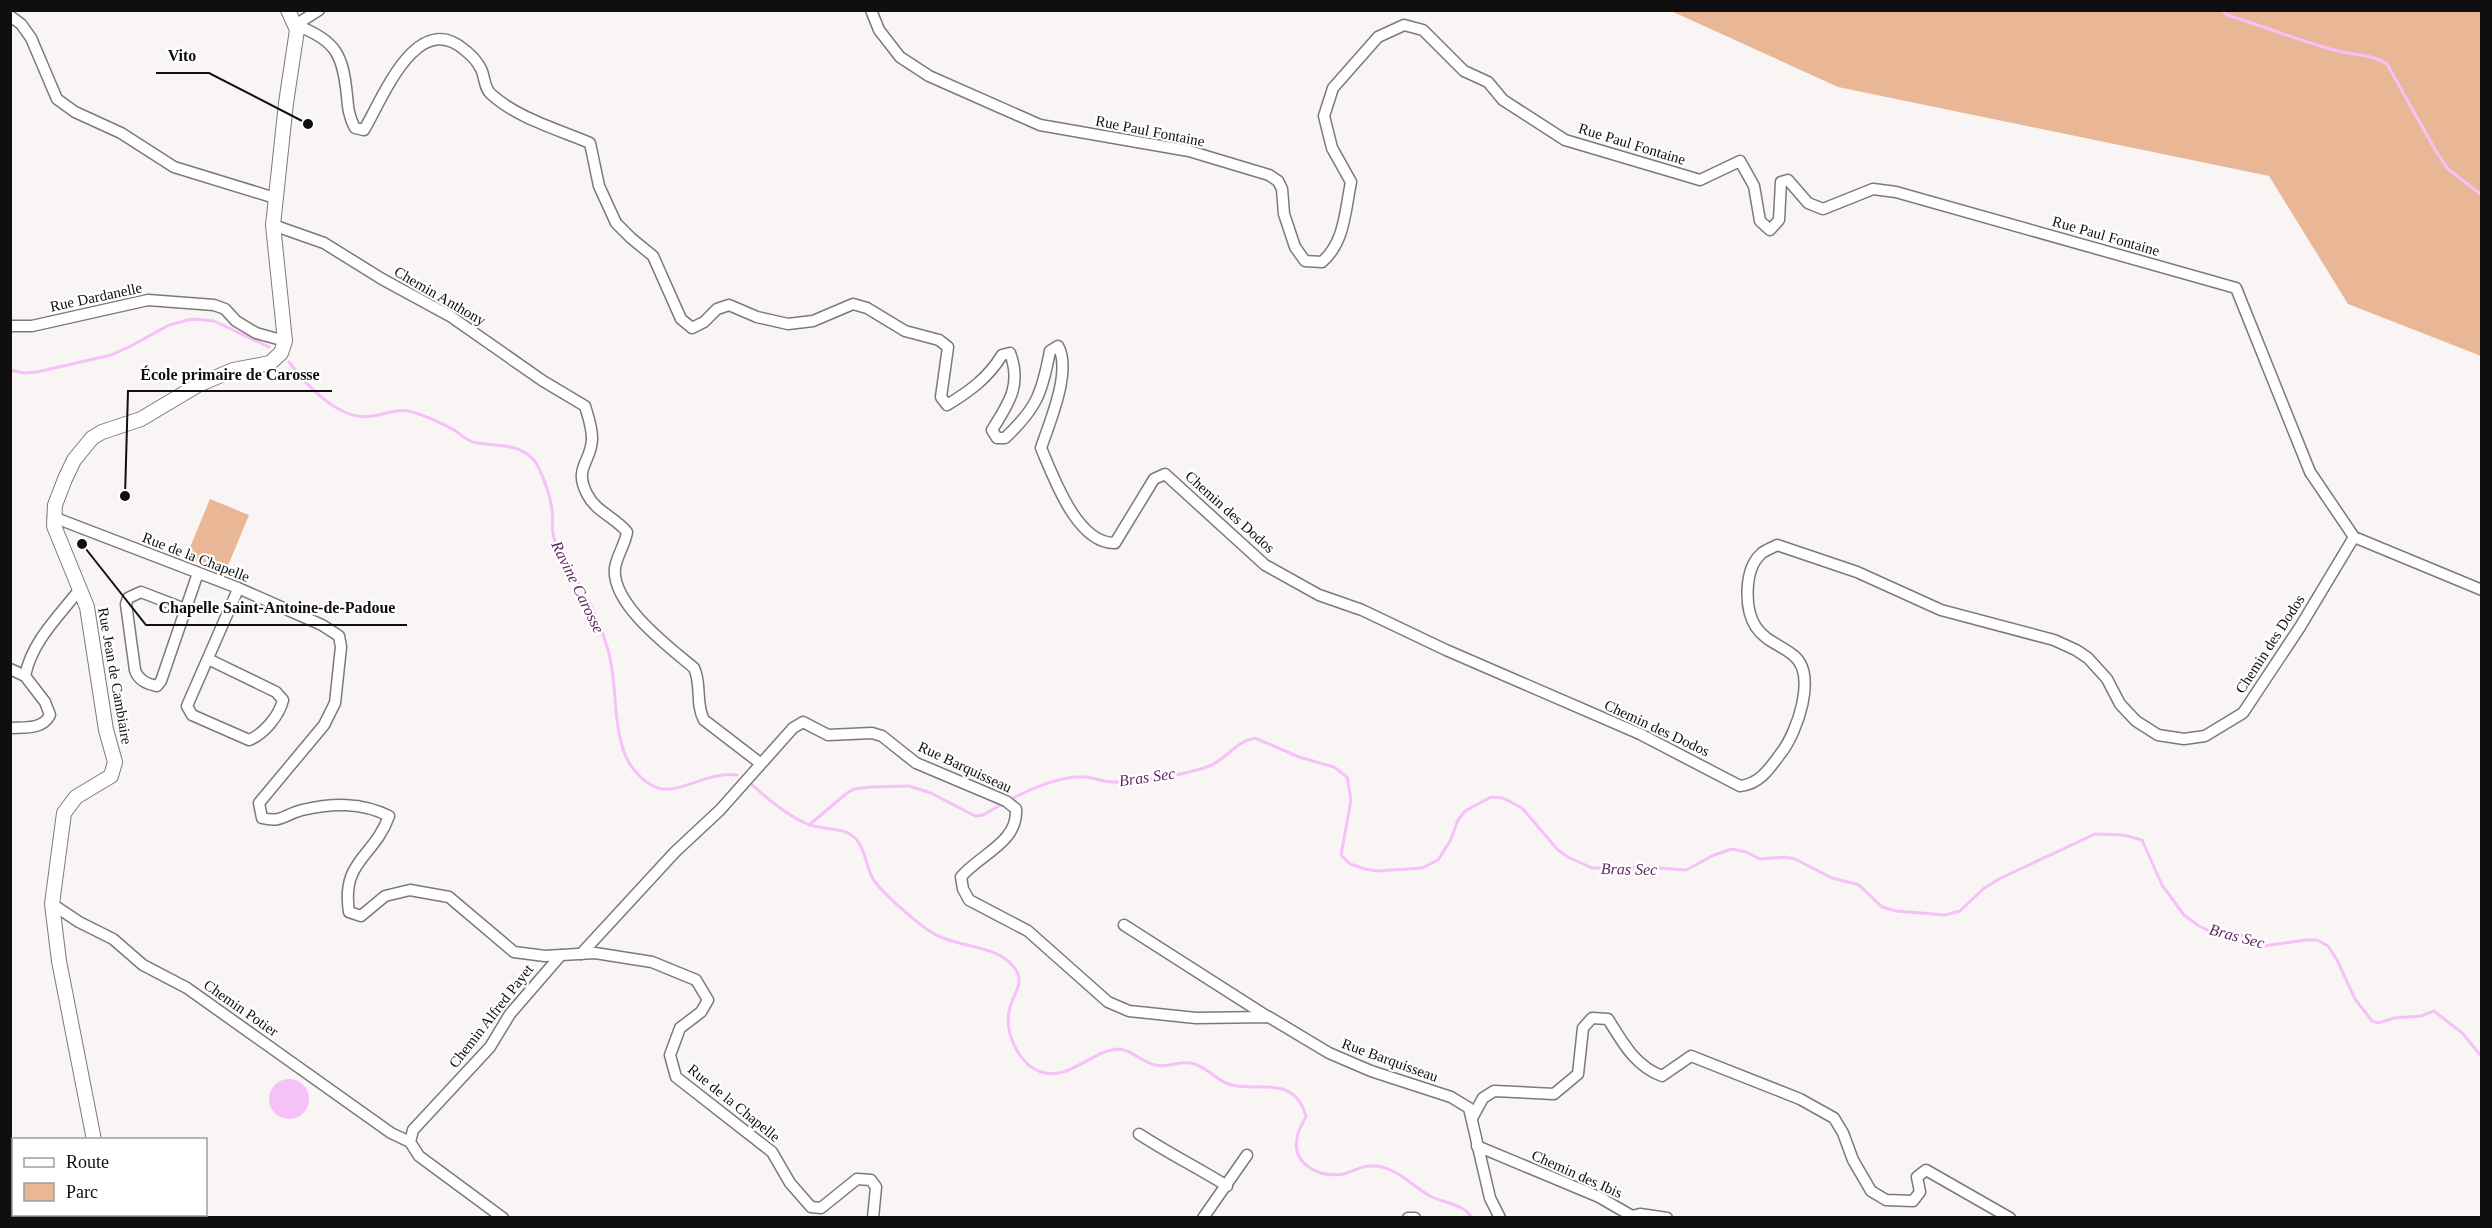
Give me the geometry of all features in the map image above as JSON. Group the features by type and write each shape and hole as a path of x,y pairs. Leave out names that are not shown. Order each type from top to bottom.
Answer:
{"main road":[{"path":"53,517 55,506 70,470 82,449 92,438 102,432 141,419 198,385 233,370 270,363 281,353 285,341 273,225 297,28 288,10"},
{"name":"Rue Jean de Cambiaire","path":"53,517 56,536 87,607 106,730 114,762 111,776 76,797 64,813 52,904 59,961 94,1138"}],"street":[{"path":"297,28 319,10"},
{"name":"Rue Paul Fontaine","path":"871,10 879,30 900,57 929,76 1040,125 1189,151 1269,175 1278,181 1282,189 1284,214 1295,247 1305,261 1322,262 1330,255 1340,237 1351,182 1332,148 1324,116 1333,88 1378,37 1404,25 1423,30 1464,71 1488,82 1503,100 1565,140 1700,180 1740,160 1754,186 1760,221 1770,230 1779,220 1781,182 1788,180 1808,203 1823,209 1873,189 1896,192 2236,288 2310,472 2354,537"},
{"path":"10,16 21,24 32,38 57,99 75,112 121,133 174,167 275,198"},
{"name":"Chemin des Dodos","path":"297,28 313,31 336,48 344,68 349,118 355,128 364,130 388,85 409,55 424,44 440,39 466,51 480,68 488,92 507,107 590,143 599,186 616,223 653,256 681,319 692,328 704,322 717,309 729,305 757,317 788,324 813,321 853,304 867,308 905,331 939,340 948,347 941,397 947,405 971,391 993,369 1002,355 1010,353 1015,366 1015,381 1009,402 992,430 997,438 1005,438 1025,419 1043,387 1050,351 1058,346 1064,356 1059,393 1041,448 1057,486 1079,524 1104,543 1115,543 1155,479 1165,474 1265,565 1319,596 1362,609 1446,650 1640,734 1740,786 1750,785 1765,775 1787,746 1801,713 1805,693 1801,670 1795,656 1771,641 1756,627 1749,605 1747,592 1750,569 1761,554 1777,545 1857,572 1941,610 2054,640 2076,650 2088,658 2107,679 2120,704 2136,721 2158,735 2184,739 2205,736 2242,713 2300,627 2354,537"},
{"name":"Chemin Anthony","path":"273,225 324,243 382,279 450,316 543,381 585,406 592,440 580,476 587,495 597,508 619,522 627,532 626,541 615,567 616,584 643,625 694,668 698,675 699,711 704,720 760,763"},
{"name":"Rue Dardanelle","path":"10,326 32,326 148,300 214,305 225,309 236,321 256,333 285,341"},
{"name":"Rue de la Chapelle","path":"53,517 238,588 322,625 339,636 341,647 335,703 324,725 259,803 262,818 275,821 300,810 337,805 371,807 389,816 384,830 351,872 347,898 349,912 361,916 385,896 410,890 449,897 514,952 561,955 595,953 652,962 696,980 708,1000 701,1012 680,1028 670,1055 676,1077 772,1152 790,1183 811,1207 820,1208 857,1179 871,1180 876,1187 873,1218"},
{"path":"2354,537 2481,590"},
{"path":"185,609 141,592 128,598 126,604 135,670 137,677 143,682 157,686 161,681 198,573"},
{"path":"208,659 276,692 283,700 281,710 259,736 249,740 192,715 187,706 238,588"},
{"path":"26,676 28,661 36,645 80,589"},
{"path":"10,669 26,676 45,702 50,715 46,722 38,726 10,728"},
{"name":"Rue Barquisseau","path":"581,954 675,852 720,810 793,728 803,722 828,735 872,733 882,736 916,764 1006,801 1016,809 1017,821 1009,835 961,877 963,889 969,900 1028,931 1108,1002 1129,1011 1196,1018 1269,1017 1329,1053 1371,1071 1451,1097 1469,1108 1472,1118"},
{"name":"Chemin Potier","path":"52,904 79,922 113,939 143,964 187,988 391,1133 410,1143"},
{"path":"1124,925 1269,1017"},
{"name":"Chemin Alfred Payet","path":"410,1143 413,1131 490,1047 510,1014 561,955"},
{"path":"1500,1218 1490,1198 1472,1118 1483,1098 1494,1091 1554,1094 1578,1074 1583,1028 1592,1018 1597,1017 1608,1019 1631,1056 1648,1071 1662,1076 1691,1056 1800,1099 1834,1118 1843,1132 1853,1161 1871,1191 1886,1200 1912,1201 1920,1192 1917,1177 1926,1170 2010,1218"},
{"path":"1139,1134 1180,1161 1200,1169 1227,1186"},
{"path":"410,1143 418,1156 503,1218"},
{"name":"Chemin des Ibis","path":"1477,1146 1599,1197 1632,1216 1640,1214 1667,1218"},
{"path":"1203,1218 1247,1155"},
{"path":"1408,1218 1415,1218"}],"green space":[{"path":"1671,11 2481,11 2481,356 2348,304 2269,176 1838,87"},
{"path":"210,499 249,515 225,573 186,557"}],"shaded area":[{"path":"289,1079 297,1080 303,1085 308,1091 308,1107 303,1113 297,1118 289,1119 281,1118 275,1113 270,1107 269,1099 270,1091 275,1085 281,1080"}],"waterway":[{"path":"2222,10 2227,15 2307,42 2341,52 2375,58 2387,64 2448,169 2482,195"},
{"name":"Ravine Carosse","path":"10,370 24,373 37,372 111,355 169,325 192,319 214,321 269,347"},
{"name":"Ravine Carosse","path":"289,362 314,391 336,408 348,413 372,416 404,410 443,424 470,441 512,447 533,459 550,498 553,532 557,547 589,602 606,642 611,663 619,731 626,757 632,767 648,783 666,789 715,776 737,775"},
{"name":"Bras Sec","path":"1010,800 1036,787 1067,778 1085,777 1108,782 1128,781 1161,778 1194,771 1211,765 1241,744 1255,738 1299,757 1334,767 1347,777 1351,800 1341,855 1350,864 1365,869 1377,871 1422,868 1438,860 1465,811 1491,797 1503,798 1522,808 1558,850 1592,868 1648,867 1686,870 1714,855 1732,849 1746,852 1760,859 1785,857 1795,859 1832,878 1859,885 1882,907 1896,911 1945,915 1960,911 1983,889 1999,879 2095,834 2123,835 2142,840 2162,885 2184,915 2199,926 2212,932 2241,935 2264,946 2317,940 2328,946 2355,999 2372,1021 2378,1023 2394,1018 2421,1016 2434,1011 2462,1033 2482,1057"},
{"name":"Ravine Carosse","path":"750,783 790,815 811,825 845,832 856,839 876,883 899,906 931,932 996,954 1013,966 1017,972 1019,984 1010,1006 1009,1029 1015,1047 1026,1063 1033,1068 1051,1074 1061,1072 1108,1051 1118,1049 1155,1065 1195,1064 1226,1083 1237,1086 1282,1089 1292,1094 1300,1102 1306,1116 1298,1132 1297,1147 1299,1156 1309,1168 1334,1175 1367,1166 1379,1166 1395,1172 1432,1197 1454,1204 1469,1213 1472,1218"},
{"name":"Bras Sec","path":"809,825 847,793 854,789 871,787 909,786 931,793 975,816 983,815 1004,803"}],"place":[{"name":"Vito","path":"308,124"},
{"name":"École primaire de Carosse","path":"125,496"},
{"name":"Chapelle Saint-Antoine-de-Padoue","path":"82,544"}]}
